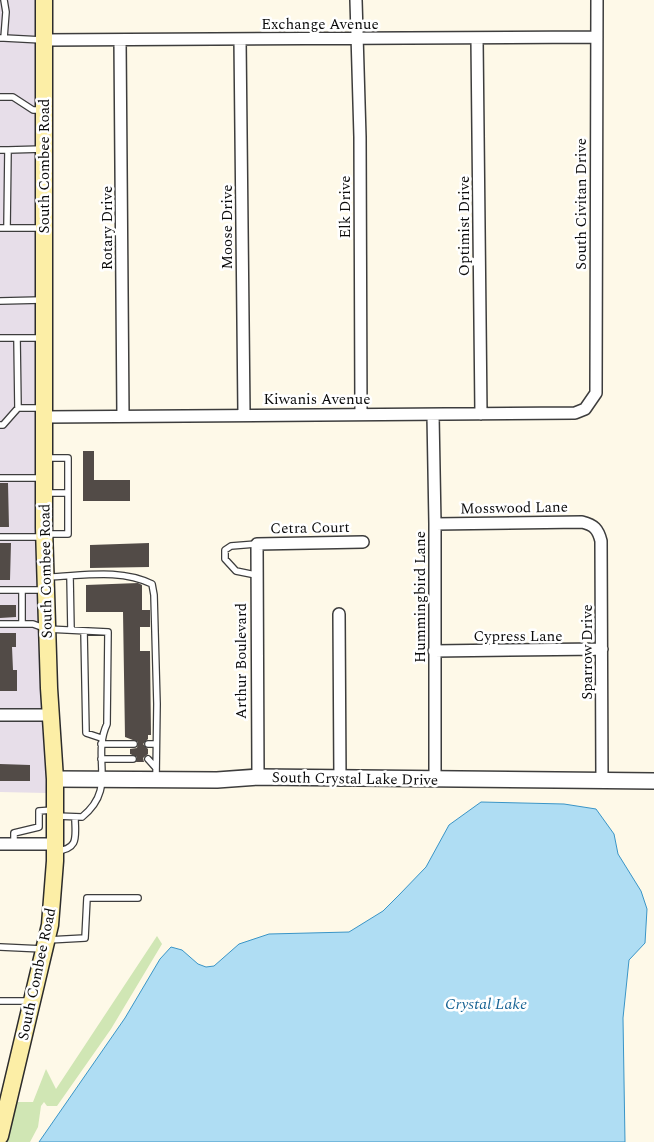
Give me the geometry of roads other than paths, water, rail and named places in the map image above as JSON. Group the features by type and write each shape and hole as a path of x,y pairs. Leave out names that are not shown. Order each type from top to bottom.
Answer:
{"main road":[{"name":"South Combee Road","path":"0,1136 6,1089 33,1001 50,925 55,848 55,779 50,715 44,536 44,0"}],"street":[{"name":"Elk Drive","path":"356,0 356,38 359,52 361,414"},
{"name":"South Civitan Drive","path":"588,407 596,392 597,0"},
{"name":"Exchange Avenue","path":"44,40 596,37"},
{"name":"Optimist Drive","path":"477,39 481,414"},
{"name":"Rotary Drive","path":"120,40 123,416"},
{"name":"Moose Drive","path":"240,40 244,414"},
{"name":"Kiwanis Avenue","path":"45,412 123,416 244,414 433,415 575,413 588,407"},
{"name":"Hummingbird Lane","path":"433,415 435,780"},
{"name":"Mosswood Lane","path":"435,524 582,522 593,526"},
{"name":"Sparrow Drive","path":"593,526 598,531 601,541 602,781"},
{"name":"Cetra Court","path":"257,544 363,542"},
{"name":"Arthur Boulevard","path":"257,544 258,778"},
{"path":"339,614 340,780"},
{"name":"Cypress Lane","path":"434,651 602,649"},
{"path":"0,715 50,715"},
{"name":"South Crystal Lake Drive","path":"55,779 102,780 156,774 340,780 654,781"},
{"path":"0,844 55,848"}],"lane":[{"path":"4,0 6,12 2,38 44,40"},
{"path":"0,97 13,97 34,110 44,109"},
{"path":"0,150 44,149"},
{"path":"8,150 3,228 44,228"},
{"path":"0,301 44,300"},
{"path":"0,338 44,338"},
{"path":"0,425 3,425 18,408 17,338"},
{"path":"18,408 45,412"},
{"path":"0,537 68,534 68,458 44,458"},
{"path":"0,478 44,485 68,492"},
{"path":"256,575 236,572 224,559 226,550 232,546 257,544"},
{"path":"70,576 71,630"},
{"path":"0,590 22,590 70,576 137,576 152,584 154,595 157,704 156,774"},
{"path":"22,590 22,624"},
{"path":"0,624 22,624 47,629 108,632 107,724 101,738 102,791 97,803 82,817 39,810 39,827 14,834 14,844"},
{"path":"84,631 86,733 101,738"},
{"path":"101,744 134,744"},
{"path":"148,744 156,744"},
{"path":"101,759 133,759"},
{"path":"148,759 156,774"},
{"path":"55,848 72,846 75,842 75,817"},
{"path":"0,948 85,938 87,898 138,898"},
{"path":"0,1001 33,1001"}],"water":[{"name":"Crystal Lake","path":"481,802 564,804 596,809 614,834 618,854 641,891 647,909 645,943 629,960 623,1018 625,1142 39,1142 125,1018 160,959 171,947 182,950 198,964 206,967 214,966 239,944 269,934 349,932 383,911 426,867 449,825"}]}
